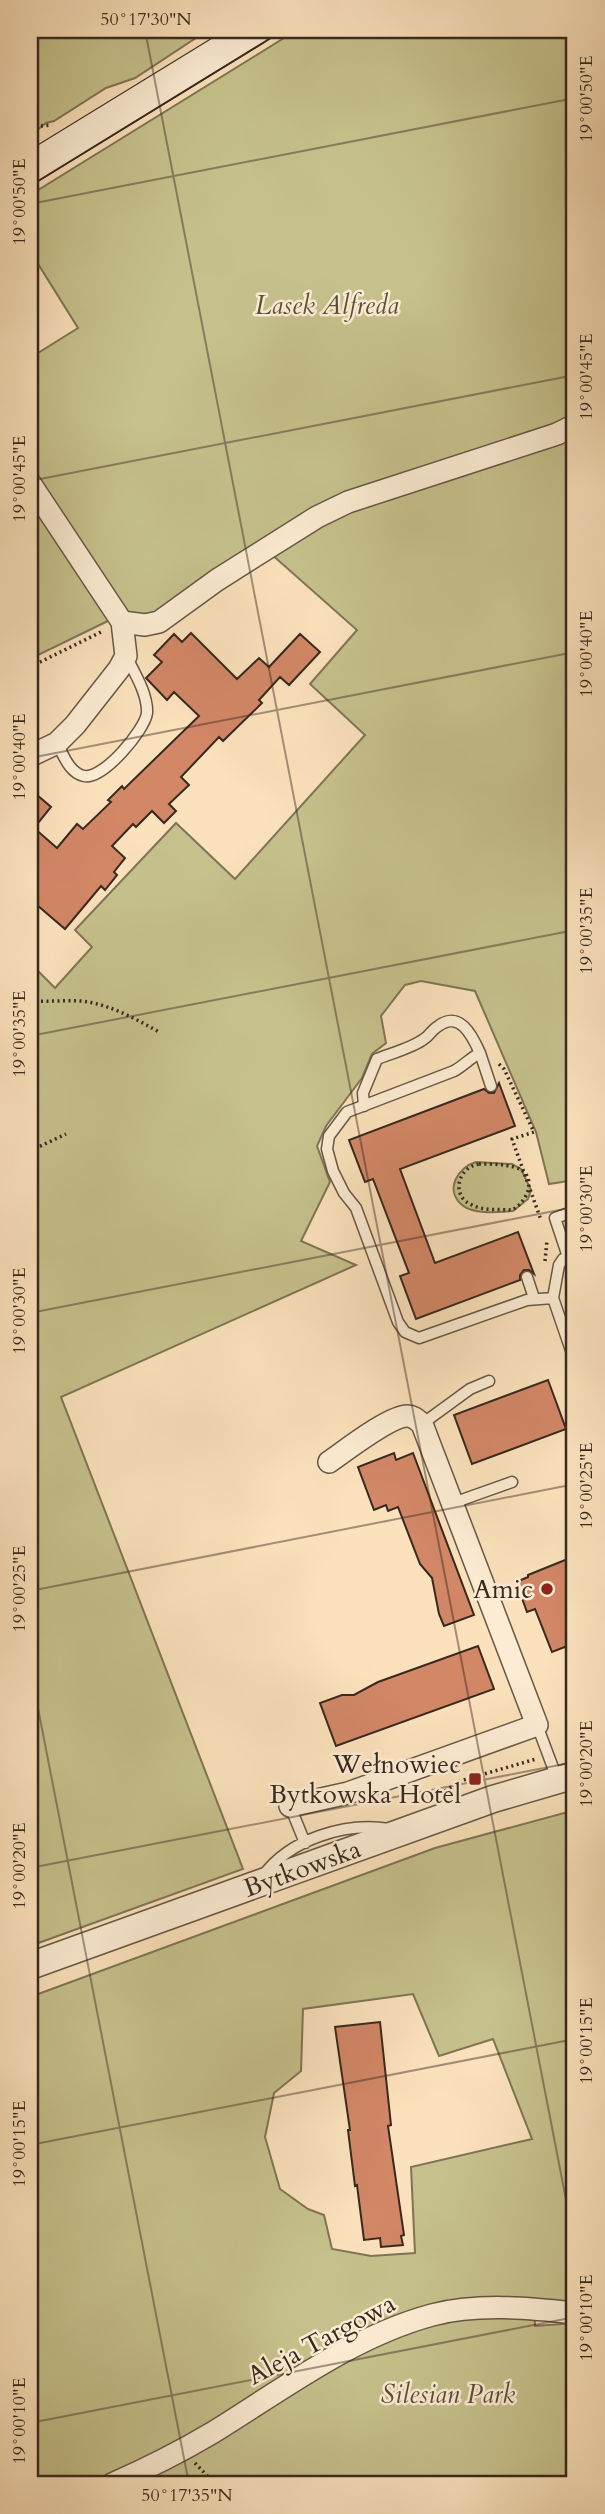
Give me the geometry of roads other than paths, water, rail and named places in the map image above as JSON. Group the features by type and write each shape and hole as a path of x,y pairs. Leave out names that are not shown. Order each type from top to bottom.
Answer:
{"main road":[{"path":"30,168 246,32"}],"street":[{"path":"122,622 145,625 159,622 228,573 317,517 348,502 557,434 575,425"},
{"path":"30,483 122,622 127,656 92,706 57,743 30,756"},
{"path":"290,1806 348,1793 537,1725 422,1424 409,1416 401,1418 379,1428 329,1462"},
{"name":"Bytkowska","path":"30,1966 493,1799 567,1778"},
{"name":"Aleja Targowa","path":"112,2484 181,2450 300,2376 375,2337 409,2323 434,2315 472,2309 537,2309 575,2313"}],"lane":[{"path":"57,743 73,770 84,776 104,769 125,748 142,726 147,714 142,691 127,656"},
{"path":"364,1106 363,1093 377,1059 424,1040 445,1022 456,1021 466,1026 491,1086"},
{"path":"481,1057 454,1071 347,1112 329,1136 327,1149 333,1171 344,1193 356,1208 398,1322 405,1332 419,1338 543,1298 563,1259 572,1256 555,1218 575,1210"},
{"path":"527,1277 543,1298 575,1362"},
{"path":"422,1424 470,1389 489,1381"},
{"path":"453,1503 512,1482"},
{"path":"537,1725 567,1778"},
{"path":"290,1806 305,1843"},
{"path":"256,1884 278,1858 305,1843 357,1827 372,1826 402,1831"}],"tram line":[{"path":"30,186 284,30"}],"place":[{"name":"Amic","path":"547,1589"},
{"name":"Wełnowiec Bytkowska Hotel","path":"475,1779"}],"park label":[{"name":"Lasek Alfreda","path":"327,305"},
{"name":"Silesian Park","path":"448,2394"}]}
